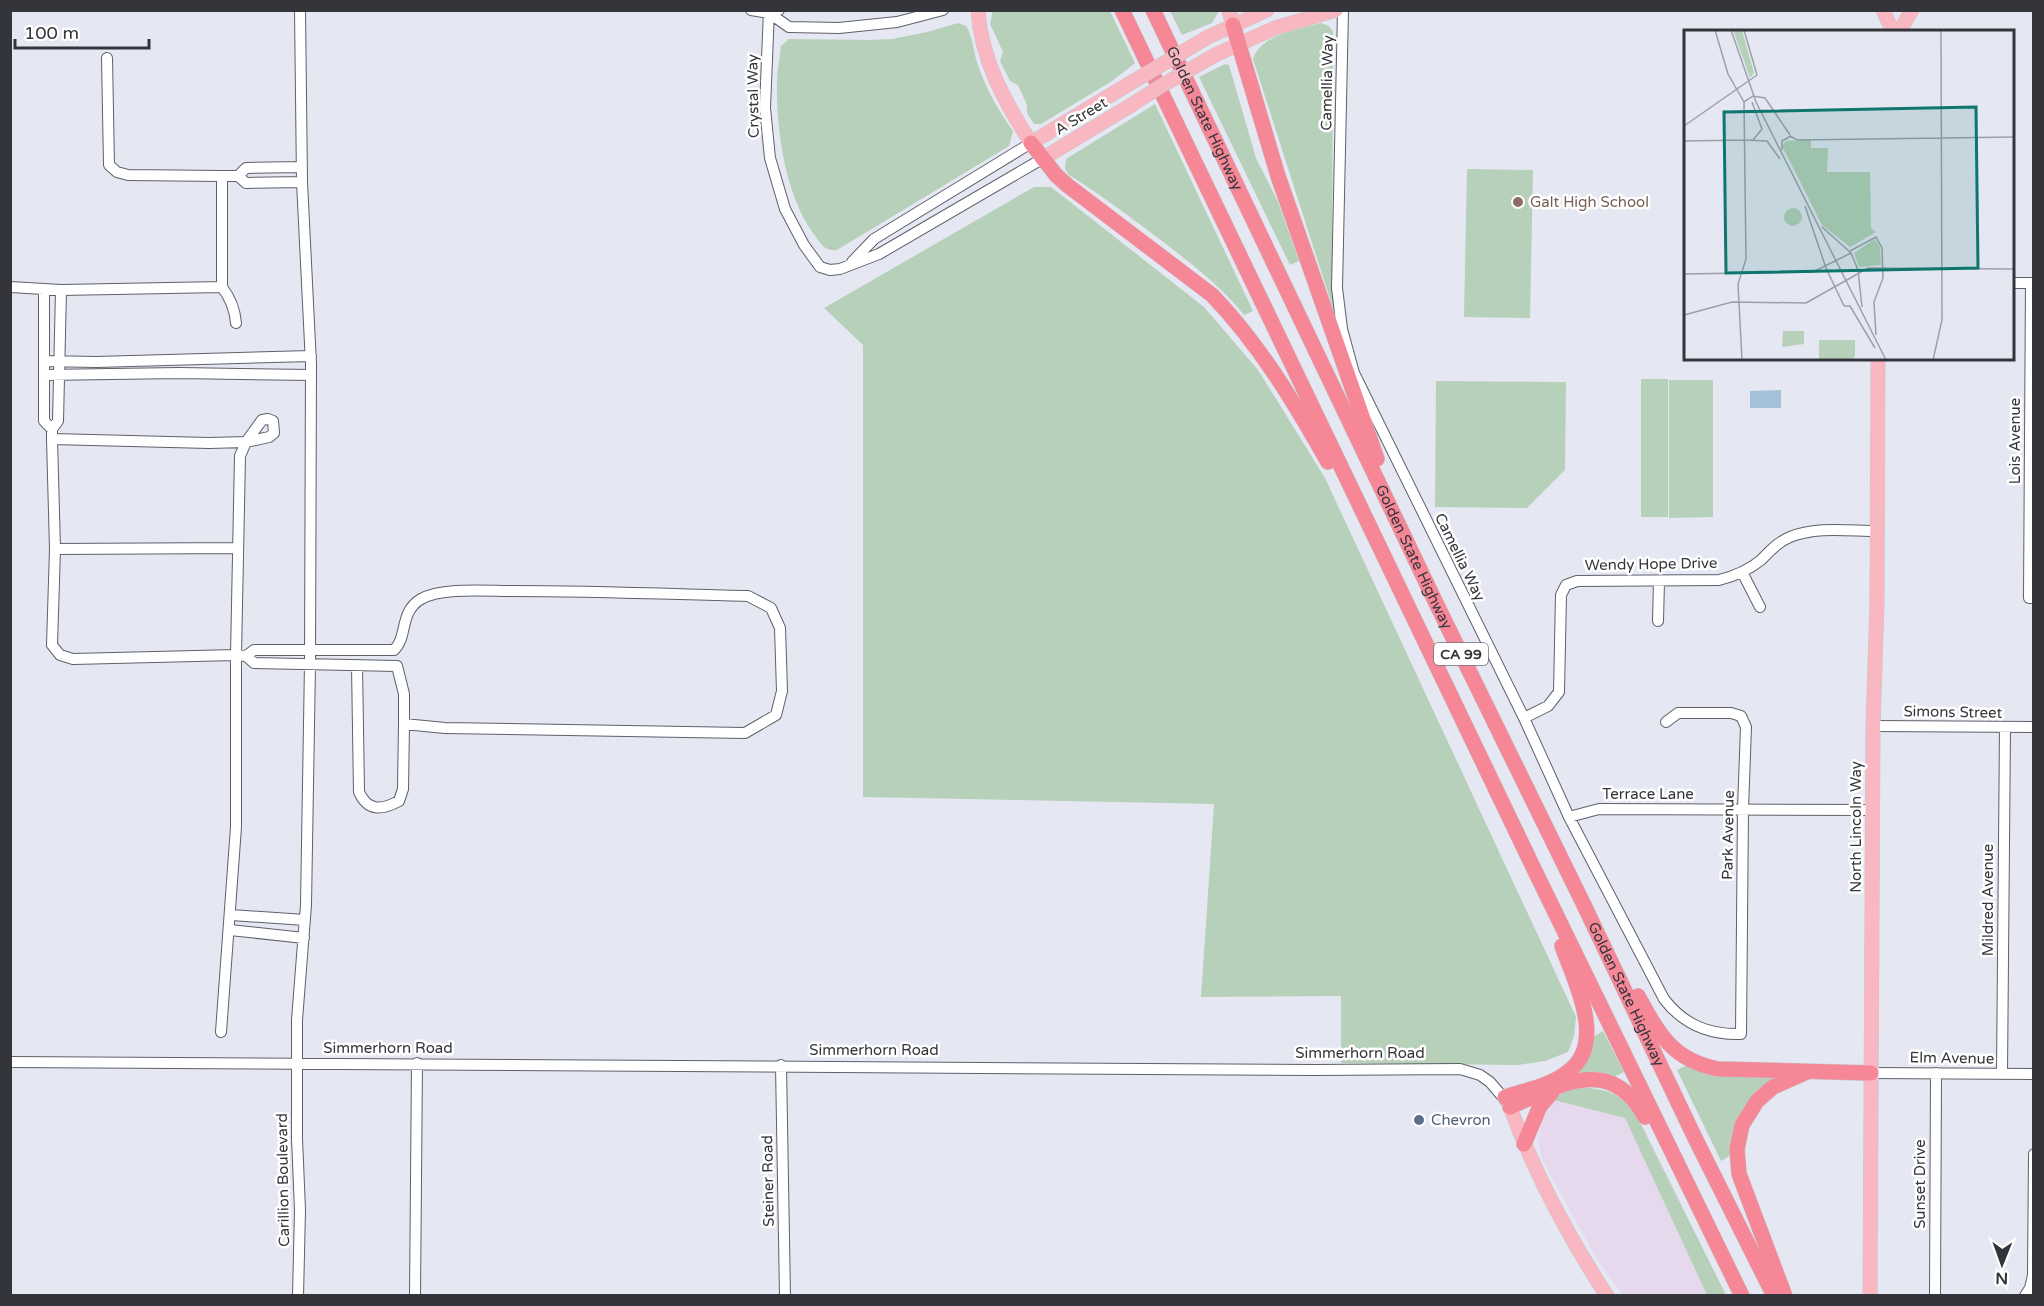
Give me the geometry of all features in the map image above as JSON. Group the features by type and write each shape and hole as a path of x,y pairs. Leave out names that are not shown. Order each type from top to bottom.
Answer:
{"highway":[{"name":"Golden State Highway","path":"1122,10 1534,869 1742,1296"},
{"name":"Golden State Highway","path":"1153,10 1695,1138 1774,1296"},
{"path":"1231,18 1278,176 1403,532"},
{"path":"1031,143 1042,159 1067,185 1212,295 1232,316 1251,339 1293,400 1390,568"},
{"path":"1507,1102 1570,1071 1577,1063 1587,1036 1583,1004 1534,869"},
{"path":"1582,901 1656,1029 1671,1048 1681,1056 1704,1066 1718,1069 1871,1073"},
{"path":"1785,1296 1739,1174 1737,1149 1742,1125 1756,1101 1773,1087 1809,1072"},
{"path":"1507,1102 1581,1080 1605,1081 1625,1091 1643,1113 1686,1182"},
{"path":"1524,1144 1540,1106 1556,1088"}],"main road":[{"path":"978,10 982,39 998,88 1031,143"},
{"name":"A Street","path":"1031,143 1208,37 1231,18 1267,10"},
{"name":"A Street","path":"1042,159 1215,55 1298,20 1336,10"},
{"path":"1883,10 1892,30"},
{"path":"1900,30 1912,10"},
{"name":"North Lincoln Way","path":"1870,1296 1873,726 1878,531 1878,360"},
{"name":"Simmerhorn Road","path":"1507,1102 1524,1144 1556,1210 1607,1296"}],"street":[{"name":"Carillion Boulevard","path":"298,1296 300,1210 297,1138 297,1020 305,920 310,664 311,375 302,182 300,10"},
{"path":"751,10 772,11 789,27 839,28 897,22 943,10"},
{"name":"Camellia Way","path":"1343,10 1337,288 1340,320 1347,351 1363,395 1524,718 1569,816 1664,999 1680,1017 1700,1029 1726,1035 1741,1034"},
{"name":"Crystal Way","path":"772,11 765,108 770,158 790,218 812,259 820,267 830,270"},
{"path":"107,58 109,165 117,172 128,175 238,176 246,183 302,182"},
{"name":"A Street","path":"850,265 874,238 1031,143"},
{"name":"A Street","path":"830,270 840,269 879,254 1042,159"},
{"path":"238,176 246,168 302,167"},
{"path":"222,176 222,287 232,302 236,323"},
{"path":"2014,283 2032,283"},
{"name":"Lois Avenue","path":"2031,598 2032,283"},
{"path":"10,287 61,290 222,287"},
{"path":"44,289 44,421 52,434"},
{"path":"61,290 58,421 52,434 55,549 52,645 60,655 73,659 241,655 254,650 394,650 400,645 405,618 420,600 447,591 577,591 747,596 771,608 780,628 782,691 776,715 745,733 445,728 404,724"},
{"path":"44,361 186,361 311,356"},
{"path":"44,375 179,373 311,375"},
{"path":"52,434 209,443 246,442 240,456 238,548 241,655 236,827 221,1032"},
{"name":"Wendy Hope Drive","path":"1524,718 1548,706 1559,692 1561,595 1566,585 1577,581 1719,580 1742,572 1759,561 1779,543 1799,533 1878,531"},
{"path":"55,549 238,548"},
{"path":"1742,572 1760,607"},
{"path":"1658,621 1659,581"},
{"path":"241,655 254,663 310,664 357,665 397,666 404,694 403,789 399,801 381,808 369,806 363,802 359,792 357,665"},
{"name":"Park Avenue","path":"1666,722 1678,713 1731,713 1742,716 1746,727 1741,1034"},
{"name":"Simons Street","path":"1873,726 2034,727"},
{"name":"Mildred Avenue","path":"2002,1074 2005,727"},
{"name":"Terrace Lane","path":"1569,816 1599,809 1873,810"},
{"path":"231,915 305,920"},
{"path":"230,930 304,938"},
{"name":"Simmerhorn Road","path":"10,1062 1456,1069 1480,1075 1507,1102"},
{"path":"414,1296 417,1064"},
{"name":"Steiner Road","path":"781,1065 785,1296"},
{"name":"Elm Avenue","path":"1871,1073 2034,1074"},
{"name":"Sunset Drive","path":"1935,1296 1936,1073"},
{"path":"2025,1296 2030,1288 2033,1275 2034,1154"}],"shaded area":[{"path":"1554,1100 1625,1118 1707,1295 1622,1295 1595,1256 1541,1157 1538,1139 1542,1119"}],"green space":[{"path":"993,10 1110,11 1135,63 1112,81 1041,124 1034,124 1027,113 1027,105 1018,85 1010,81 1000,61 1003,52 990,24"},
{"path":"1170,11 1219,11 1212,23 1182,35"},
{"path":"958,23 966,26 984,80 1013,131 1009,146 837,250 826,248 820,243 803,217 795,200 784,160 777,100 781,46 789,39 892,39"},
{"path":"1321,23 1329,26 1333,32 1332,264 1339,327 1253,59 1257,51 1272,38"},
{"path":"1225,64 1229,65 1256,158 1278,202 1299,261 1290,265 1199,77"},
{"path":"1155,104 1253,311 1244,315 1217,286 1197,269 1118,208 1069,175 1065,169 1066,159"},
{"path":"1467,169 1533,170 1530,318 1464,317"},
{"path":"1034,187 1051,187 1204,307 1258,370 1325,478 1576,1017 1574,1036 1568,1052 1545,1061 1518,1065 1341,1063 1341,996 1201,997 1214,804 863,797 863,345 824,308"},
{"path":"1641,379 1668,379 1668,517 1641,517"},
{"path":"1669,380 1713,380 1713,517 1669,518"},
{"path":"1436,381 1566,382 1565,470 1527,508 1435,507"},
{"path":"1603,1031 1624,1072 1612,1078 1576,1075 1574,1073 1591,1038"},
{"path":"1687,1065 1788,1075 1737,1119 1732,1138 1731,1155 1721,1161 1677,1070"},
{"path":"1580,1087 1599,1089 1619,1097 1637,1116 1726,1295 1707,1295 1625,1118 1554,1100 1566,1090"}],"water":[{"path":"1781,390 1781,408 1750,408 1750,391"}],"place":[{"name":"Galt High School","path":"1518,202"},
{"name":"Chevron","path":"1419,1120"}]}
